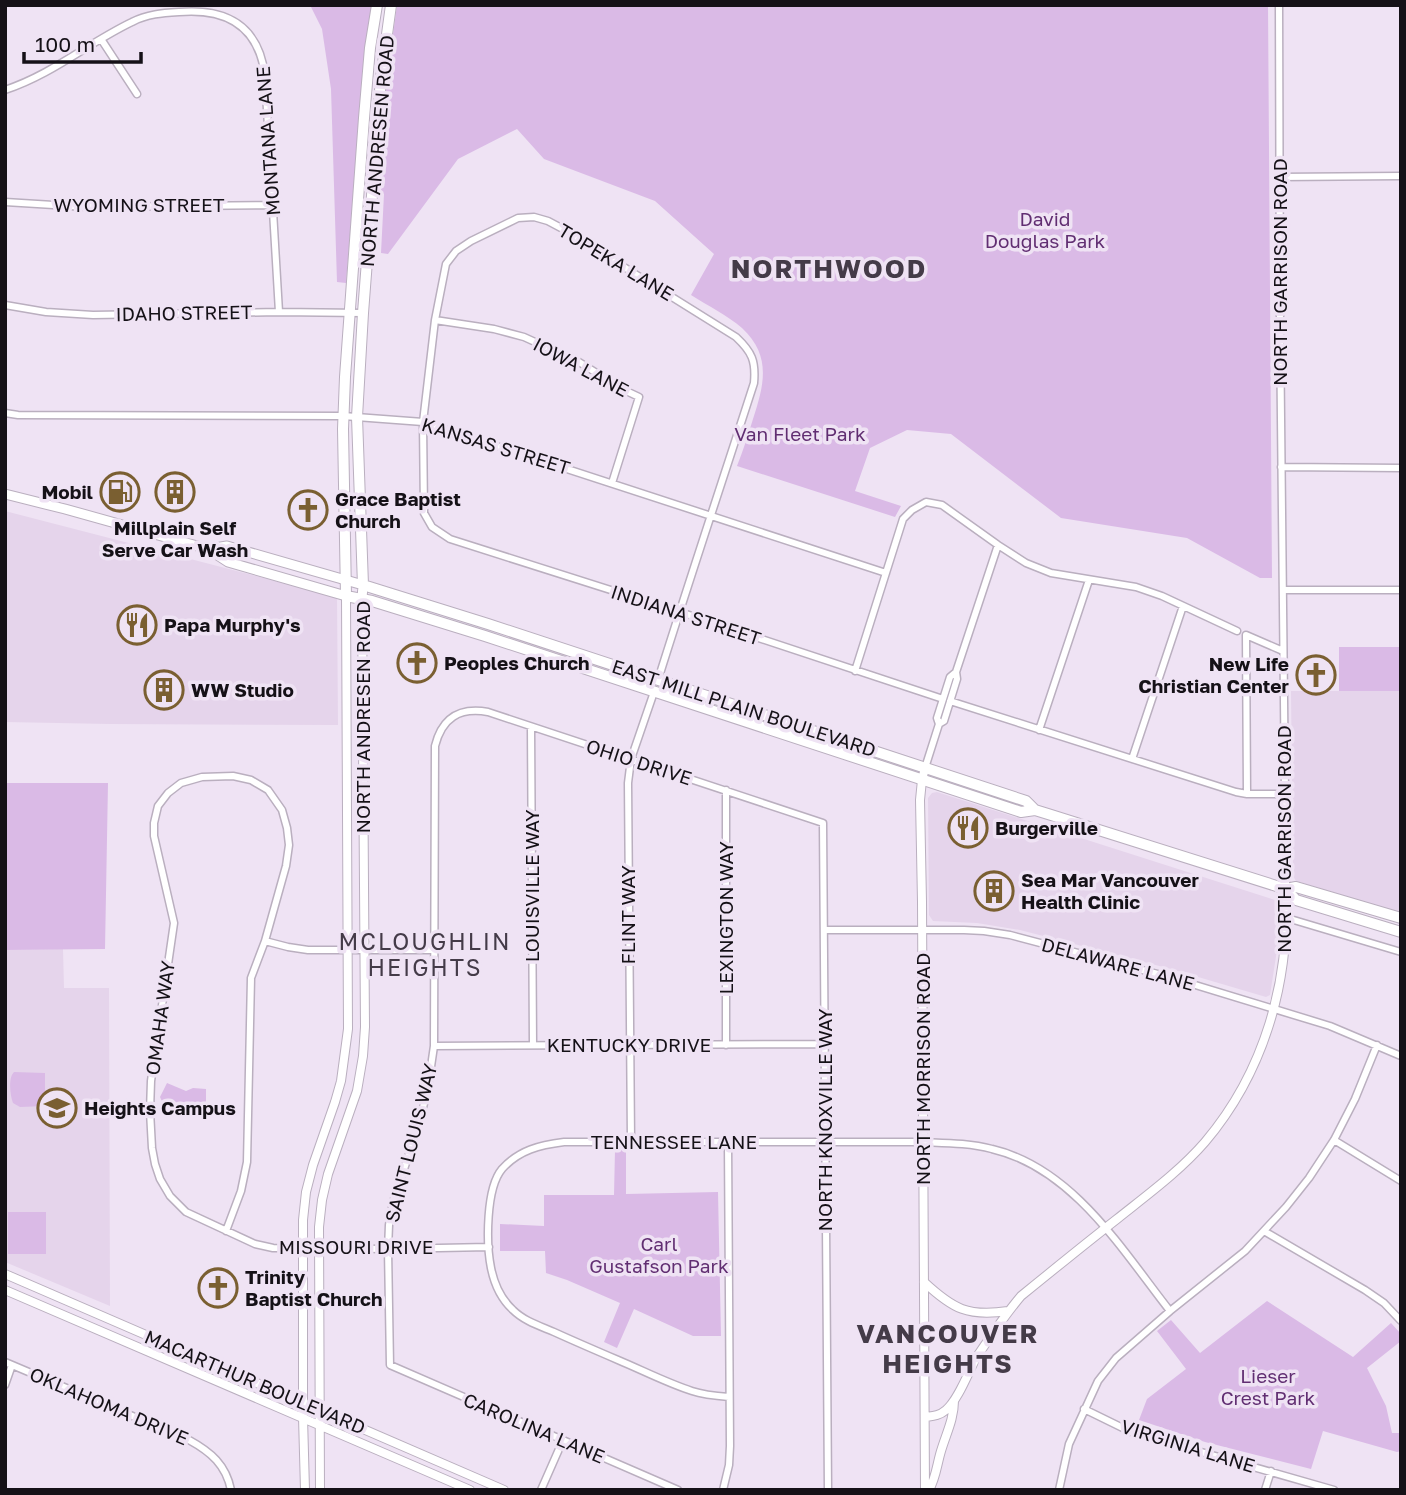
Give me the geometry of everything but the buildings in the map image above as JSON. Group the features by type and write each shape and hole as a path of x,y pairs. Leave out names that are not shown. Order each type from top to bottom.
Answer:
{"main road":[{"name":"NORTH ANDRESEN ROAD","path":"346,596 344,416 349,313 367,77 377,5"},
{"name":"NORTH ANDRESEN ROAD","path":"362,599 357,417 381,78 391,5"},
{"name":"EAST MILL PLAIN BOULEVARD","path":"5,494 208,549 228,562 474,633 1021,812 1035,810 1286,889 1296,887 1401,918"},
{"name":"EAST MILL PLAIN BOULEVARD","path":"208,549 227,547 363,585 1026,801 1035,810"},
{"name":"EAST MILL PLAIN BOULEVARD","path":"1286,889 1296,900 1401,932"}],"street":[{"name":"NORTH GARRISON ROAD","path":"927,1490 933,1482 954,1414 954,1401 977,1357 1008,1311 1021,1296 1175,1171 1205,1142 1245,1082 1259,1055 1281,982 1287,918 1279,5"},
{"name":"MONTANA LANE","path":"5,90 52,70 101,39 151,15 202,11 219,14 247,31 263,57 279,312"},
{"path":"101,39 137,94"},
{"path":"1279,177 1401,176"},
{"name":"WYOMING STREET","path":"5,202 86,207 273,205"},
{"name":"TOPEKA LANE","path":"432,527 424,513 424,422 435,320 446,264 456,251 471,241 518,218 534,217 563,229 736,337 747,347 753,358 754,383 711,515"},
{"name":"IDAHO STREET","path":"5,305 46,312 93,315 363,313"},
{"name":"IOWA LANE","path":"435,320 494,328 523,337 579,362 639,397 612,482"},
{"name":"KANSAS STREET","path":"5,413 344,416 424,422 886,573"},
{"path":"1281,467 1401,468"},
{"path":"856,671 903,519 926,502 942,505 1026,563 1051,573 1136,587 1162,596 1237,631"},
{"path":"658,680 711,515"},
{"name":"INDIANA STREET","path":"432,527 450,539 1039,730 1247,794 1285,794"},
{"name":"NORTH MORRISON ROAD","path":"927,1490 920,800 925,768 939,724 937,718 947,700 950,677 956,672 998,545"},
{"path":"1039,730 1088,580"},
{"path":"1283,590 1401,590"},
{"name":"NORTH ANDRESEN ROAD","path":"305,1490 303,1220 306,1192 317,1149 335,1102 346,1053 348,1029 346,596"},
{"name":"NORTH ANDRESEN ROAD","path":"320,1490 318,1249 322,1200 328,1174 357,1091 365,1027 362,599"},
{"path":"1132,759 1183,606"},
{"path":"1247,794 1246,635 1283,651"},
{"name":"FLINT WAY","path":"631,1142 628,783 631,759 654,692"},
{"name":"OHIO DRIVE","path":"453,716 476,710 488,712 823,823"},
{"name":"SAINT LOUIS WAY","path":"390,1365 388,1249 393,1202 419,1124 434,1046 435,746 444,724 453,716"},
{"name":"LOUISVILLE WAY","path":"531,727 533,1045"},
{"name":"OMAHA WAY","path":"226,1231 186,1212 170,1196 160,1180 152,1148 151,1081 174,923 153,824 158,806 168,793 181,783 202,777 233,776 251,780 268,790 282,810 289,845 286,866 265,941"},
{"name":"LEXINGTON WAY","path":"726,790 726,1045"},
{"name":"NORTH KNOXVILLE WAY","path":"823,823 828,1490"},
{"path":"1287,918 1401,952"},
{"name":"DELAWARE LANE","path":"824,930 984,930 1010,935 1169,976 1330,1026 1401,1056"},
{"path":"226,1231 241,1191 247,1162 250,986 265,941 308,950 434,950"},
{"name":"KENTUCKY DRIVE","path":"434,1046 824,1044"},
{"path":"1059,1490 1069,1444 1098,1381 1116,1358 1245,1251 1286,1207 1334,1140 1355,1099 1377,1045"},
{"path":"1334,1140 1401,1181"},
{"name":"TENNESSEE LANE","path":"729,1397 691,1391 527,1320 504,1300 491,1268 489,1207 494,1185 501,1171 513,1159 542,1144 564,1142 965,1143 993,1149 1046,1172 1067,1188 1105,1228 1170,1311"},
{"path":"723,1490 729,1465 728,1143"},
{"name":"MISSOURI DRIVE","path":"226,1231 255,1244 273,1248 489,1247"},
{"path":"1264,1231 1365,1290 1384,1303 1401,1321"},
{"name":"MACARTHUR BOULEVARD","path":"5,1274 503,1490"},
{"path":"924,1282 957,1308 974,1313 1008,1311"},
{"name":"MACARTHUR BOULEVARD","path":"5,1290 470,1490"},
{"path":"5,1385 9,1363"},
{"name":"OKLAHOMA DRIVE","path":"9,1363 189,1440 219,1461 232,1490"},
{"name":"CAROLINA LANE","path":"390,1365 678,1490"},
{"path":"925,1417 939,1415 954,1401"},
{"name":"VIRGINIA LANE","path":"1084,1409 1131,1432 1334,1490"},
{"path":"541,1490 563,1440"},
{"path":"1265,1490 1271,1471"}],"shaded area":[{"path":"5,511 337,597 338,725 5,722"},
{"path":"1291,691 1401,691 1401,913 1296,881 1293,876"},
{"path":"937,792 1275,900 1279,905 1277,950 1270,995 1266,997 1020,930 977,923 933,921 929,915 928,798"},
{"name":"Heights Campus","path":"63,949 64,988 109,988 110,1306 5,1262 5,950"}],"green space":[{"path":"310,5 374,5 358,138 346,283 337,282 331,89 322,29"},
{"name":"David Douglas Park","path":"397,5 1268,5 1272,578 1260,578 1187,538 1061,518 951,434 907,430 870,448 855,491 901,506 895,517 737,466 757,406 762,383 762,360 752,339 742,328 691,295 714,254 655,201 544,159 517,129 458,159 388,254 381,253 384,101"},
{"path":"1339,647 1401,647 1401,691 1339,691"},
{"path":"5,783 108,783 105,949 5,950"},
{"path":"14,1072 45,1073 45,1106 20,1107 13,1103 10,1082"},
{"path":"167,1083 186,1091 193,1088 206,1089 206,1108 165,1108 160,1097"},
{"name":"Carl Gustafson Park","path":"615,1150 626,1150 626,1194 718,1192 721,1336 693,1336 634,1309 617,1348 604,1342 620,1303 546,1273 545,1251 500,1251 500,1224 544,1226 544,1195 614,1195"},
{"path":"8,1212 46,1212 46,1254 8,1254"},
{"name":"Lieser Crest Park","path":"1267,1301 1353,1357 1391,1323 1401,1334 1401,1341 1367,1368 1386,1406 1392,1433 1401,1433 1401,1451 1323,1431 1311,1469 1205,1442 1139,1420 1147,1399 1186,1369 1157,1331 1171,1320 1200,1353"}],"place":[{"name":"Mobil","path":"120,492"},
{"name":"Millplain Self Serve Car Wash","path":"175,492"},
{"name":"Grace Baptist Church","path":"308,510"},
{"name":"Papa Murphy's","path":"137,625"},
{"name":"Peoples Church","path":"417,663"},
{"name":"New Life Christian Center","path":"1316,675"},
{"name":"WW Studio","path":"164,690"},
{"name":"Burgerville","path":"968,828"},
{"name":"Sea Mar Vancouver Health Clinic","path":"994,891"},
{"name":"Heights Campus","path":"57,1108"},
{"name":"Trinity Baptist Church","path":"218,1288"}],"district":[{"name":"NORTHWOOD","path":"829,269"},
{"name":"MCLOUGHLIN HEIGHTS","path":"425,955"},
{"name":"VANCOUVER HEIGHTS","path":"948,1349"}],"park label":[{"name":"Van Fleet Park","path":"800,434"}]}
